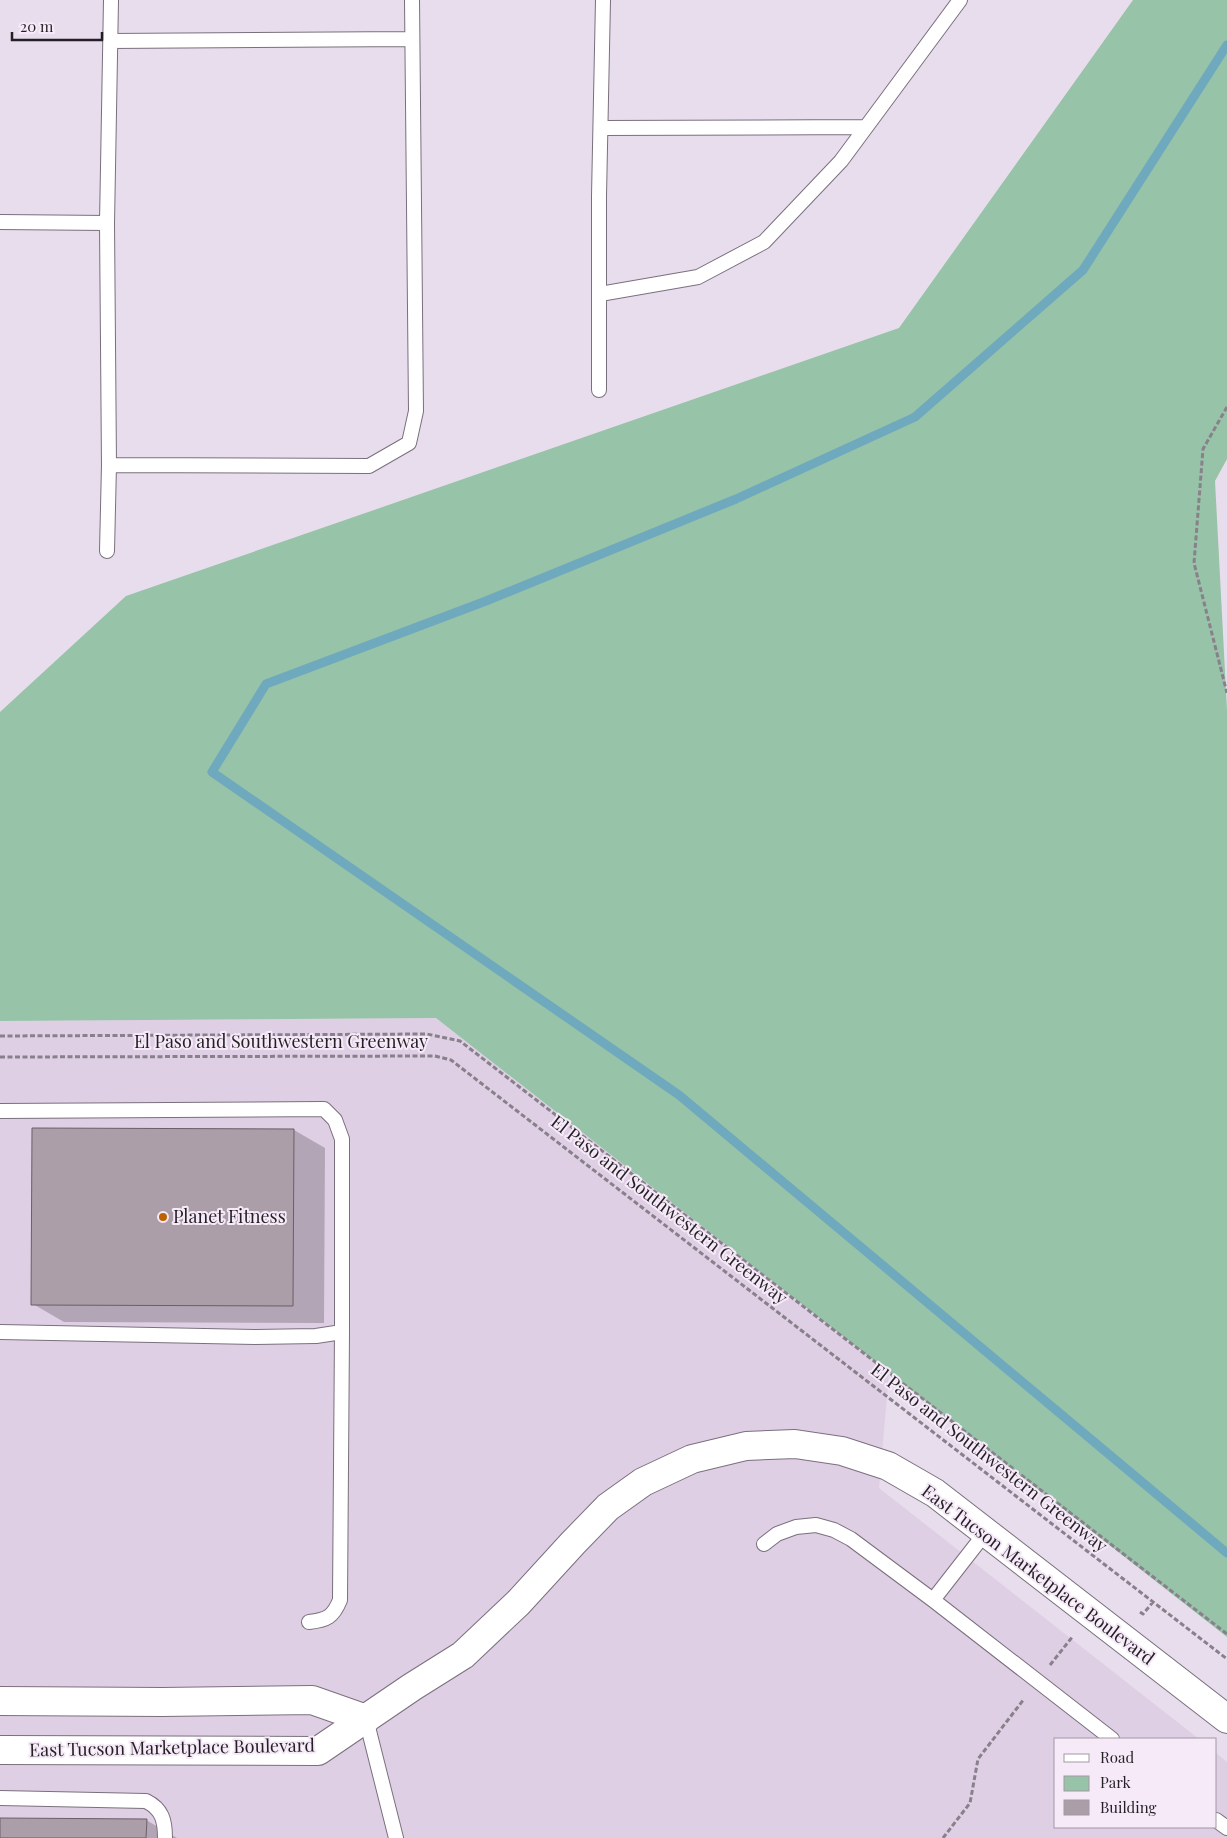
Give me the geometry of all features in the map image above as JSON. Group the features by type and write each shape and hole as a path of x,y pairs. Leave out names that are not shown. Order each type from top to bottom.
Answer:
{"street":[{"name":"East Tucson Marketplace Boulevard","path":"0,1750 318,1751 463,1655 518,1603 608,1507 643,1482 692,1459 746,1446 795,1444 842,1451 888,1466 935,1493 1227,1719"},
{"path":"0,1701 181,1702 312,1700 366,1719"}],"lane":[{"path":"107,551 109,466 107,223 110,0"},
{"path":"109,466 369,466 408,444 416,412 412,0"},
{"path":"599,390 604,0"},
{"path":"600,294 698,277 764,242 841,161 960,0"},
{"path":"110,41 412,39"},
{"path":"601,128 866,127"},
{"path":"0,222 107,223"},
{"path":"0,1111 324,1109 334,1120 342,1139 340,1600 334,1613 322,1621 309,1622"},
{"path":"0,1332 255,1337 316,1336 342,1332"},
{"path":"764,1544 777,1534 796,1527 816,1525 834,1530 851,1539 1111,1738"},
{"path":"933,1600 986,1532"},
{"path":"366,1719 396,1838"},
{"path":"0,1798 146,1801 154,1805 161,1812 165,1838"}],"path":[{"path":"1227,407 1202,450 1194,562 1227,693"},
{"path":"0,1036 427,1034 460,1041 1227,1634"},
{"name":"El Paso and Southwestern Greenway","path":"0,1057 435,1056 452,1060 1227,1659"}],"shaded area":[{"path":"436,1018 889,1373 879,1488 1198,1738 1054,1738 1054,1828 1217,1828 1217,1754 1227,1762 1227,1838 0,1838 0,1021"}],"green space":[{"path":"1133,0 1227,0 1227,459 1215,481 1227,710 1227,1637 436,1018 0,1021 0,712 126,596 899,328"}],"building":[{"name":"Planet Fitness","path":"32,1128 294,1129 293,1306 31,1305"},
{"path":"0,1818 147,1819 146,1838 0,1838"}],"waterway":[{"path":"1227,45 1083,270 915,417 736,499 486,601 266,684 212,772 679,1095 1227,1553"}],"place":[{"name":"Planet Fitness","path":"163,1217"}]}
